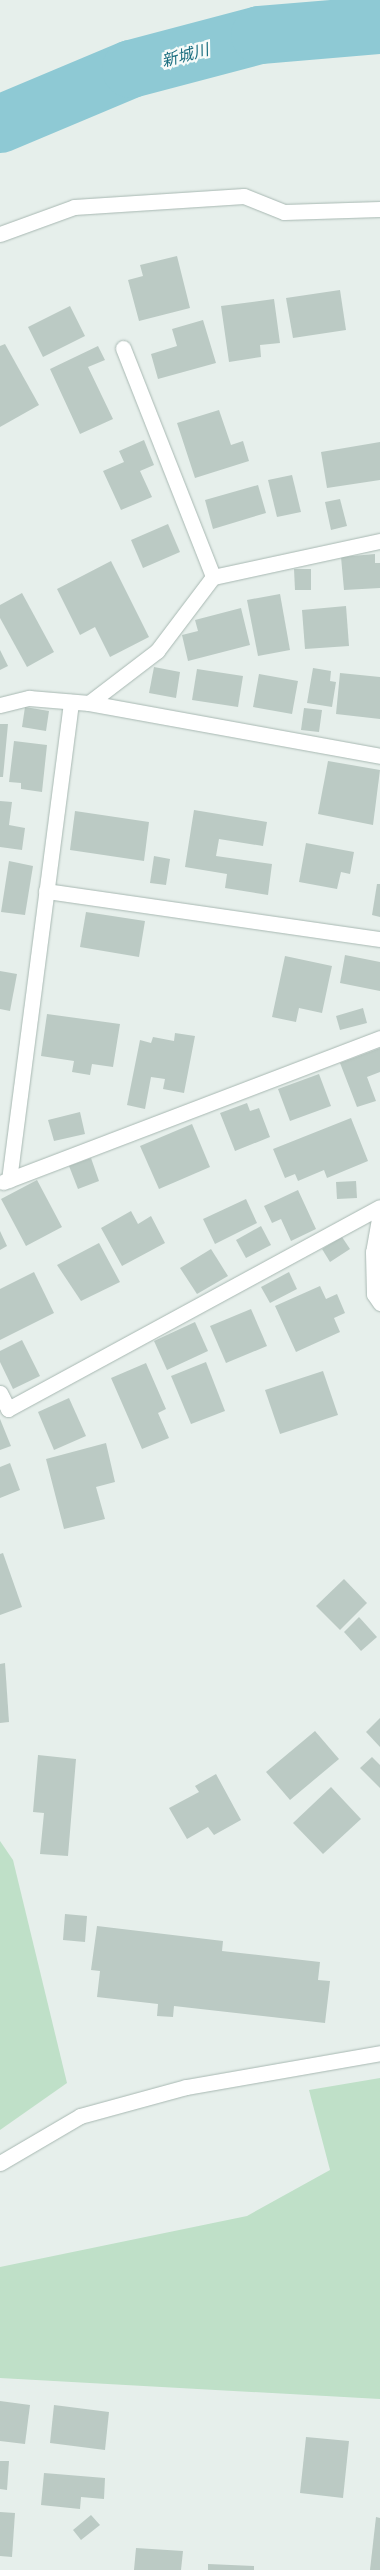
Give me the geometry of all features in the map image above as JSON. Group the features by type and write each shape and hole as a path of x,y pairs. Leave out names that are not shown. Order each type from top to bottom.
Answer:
{"street":[{"path":"0,234 74,207 93,205 244,196 284,212 380,209"},
{"path":"123,348 213,577"},
{"path":"89,703 157,651 213,577 380,541"},
{"path":"0,705 29,698 89,703 380,756"},
{"path":"70,702 46,891 5,1181 380,1038"},
{"path":"46,891 380,939"},
{"path":"0,1393 8,1409 380,1207"},
{"path":"380,1213 373,1252 374,1294 380,1303"},
{"path":"0,2163 80,2116 186,2087 380,2053"}],"green space":[{"path":"0,1841 13,1860 67,2083 0,2130"},
{"path":"380,2078 380,2399 0,2378 0,2267 247,2216 330,2170 309,2090"}],"building":[{"path":"177,256 190,308 139,321 128,280 143,276 140,265"},
{"path":"340,290 346,330 293,338 286,298"},
{"path":"274,299 280,343 260,345 261,357 229,362 221,306"},
{"path":"70,306 85,336 43,357 28,327"},
{"path":"203,320 216,363 158,379 151,354 177,346 172,329"},
{"path":"5,344 39,405 0,427 0,346"},
{"path":"98,346 105,360 88,367 113,419 80,434 50,369"},
{"path":"219,410 231,445 243,441 249,461 195,478 177,423"},
{"path":"144,440 154,465 140,471 152,497 121,510 103,471 124,462 119,451"},
{"path":"380,442 380,480 327,488 321,452"},
{"path":"292,475 301,512 277,517 268,480"},
{"path":"258,485 266,513 213,529 205,500"},
{"path":"340,499 347,526 331,530 325,502"},
{"path":"168,524 180,552 143,568 131,540"},
{"path":"375,554 375,563 380,563 380,588 344,590 341,557"},
{"path":"111,561 149,637 110,657 95,627 80,635 57,589"},
{"path":"294,569 311,569 311,590 295,590"},
{"path":"22,593 54,652 27,667 0,618 0,605"},
{"path":"280,594 290,650 258,656 247,600"},
{"path":"346,606 349,646 305,649 302,610"},
{"path":"241,608 250,645 188,661 182,635 198,631 195,620"},
{"path":"0,650 8,666 0,670"},
{"path":"154,667 180,672 176,698 149,693"},
{"path":"313,668 331,671 330,681 336,682 332,707 307,703"},
{"path":"197,669 243,676 238,707 192,700"},
{"path":"340,673 380,677 380,719 336,714"},
{"path":"259,674 298,681 292,714 253,707"},
{"path":"25,707 49,711 46,731 22,727"},
{"path":"304,708 322,710 319,732 301,730"},
{"path":"0,724 8,724 3,777 0,777"},
{"path":"14,741 47,745 42,792 21,789 21,783 9,782"},
{"path":"328,761 380,770 373,825 318,814"},
{"path":"0,801 12,802 9,825 25,828 22,850 0,847"},
{"path":"194,810 267,822 263,846 219,839 216,856 272,864 268,895 225,888 227,874 185,867"},
{"path":"75,811 149,822 144,861 70,850"},
{"path":"306,843 354,852 350,874 341,872 337,889 299,882"},
{"path":"154,856 170,859 166,885 150,883"},
{"path":"9,861 33,866 25,915 1,912"},
{"path":"377,884 380,884 380,917 372,915"},
{"path":"86,912 145,921 139,957 80,947"},
{"path":"345,955 380,962 380,991 340,983"},
{"path":"285,956 332,966 322,1013 299,1008 296,1022 272,1017"},
{"path":"0,971 17,974 10,1011 0,1009"},
{"path":"363,1008 367,1023 340,1030 336,1016"},
{"path":"47,1014 120,1024 113,1067 92,1064 90,1075 72,1072 74,1061 41,1056"},
{"path":"175,1033 195,1036 184,1093 163,1089 165,1079 151,1077 145,1109 127,1105 140,1040 151,1043 153,1037 174,1041"},
{"path":"380,1048 380,1072 367,1077 376,1101 357,1107 340,1063"},
{"path":"319,1074 331,1106 290,1121 278,1089"},
{"path":"247,1103 250,1111 259,1108 270,1137 235,1151 220,1113"},
{"path":"80,1112 85,1134 54,1141 48,1120"},
{"path":"351,1118 368,1161 327,1178 324,1170 298,1181 295,1174 285,1178 273,1149"},
{"path":"192,1124 210,1167 159,1189 140,1146"},
{"path":"91,1158 99,1181 78,1189 69,1166"},
{"path":"37,1180 62,1227 26,1246 1,1199"},
{"path":"356,1181 357,1198 337,1199 336,1182"},
{"path":"298,1190 316,1229 291,1241 281,1219 272,1223 264,1206"},
{"path":"246,1199 257,1223 215,1244 203,1219"},
{"path":"131,1211 138,1224 151,1216 165,1243 122,1266 101,1228"},
{"path":"261,1226 271,1245 246,1258 236,1240"},
{"path":"0,1231 7,1246 0,1250"},
{"path":"342,1237 350,1249 330,1262 322,1249"},
{"path":"99,1243 120,1282 81,1301 57,1265"},
{"path":"211,1249 228,1276 197,1294 180,1268"},
{"path":"34,1272 54,1313 0,1340 0,1289"},
{"path":"289,1272 297,1289 270,1303 261,1287"},
{"path":"320,1286 326,1299 337,1294 345,1313 334,1318 340,1332 296,1352 275,1306"},
{"path":"251,1309 267,1346 226,1363 210,1326"},
{"path":"195,1322 208,1351 167,1370 154,1341"},
{"path":"22,1340 40,1376 13,1389 0,1362 0,1351"},
{"path":"206,1362 225,1411 191,1424 171,1376"},
{"path":"146,1363 166,1409 158,1413 169,1438 142,1449 111,1378"},
{"path":"323,1371 338,1415 280,1434 265,1390"},
{"path":"69,1398 86,1436 54,1450 38,1412"},
{"path":"0,1419 11,1446 0,1450"},
{"path":"106,1443 115,1482 96,1487 105,1519 64,1529 46,1459"},
{"path":"10,1463 20,1490 0,1498 0,1467"},
{"path":"3,1553 22,1607 0,1615 0,1554"},
{"path":"344,1579 367,1603 340,1630 316,1606"},
{"path":"359,1617 377,1637 361,1651 344,1632"},
{"path":"5,1663 9,1722 0,1723 0,1664"},
{"path":"380,1718 380,1747 366,1732"},
{"path":"315,1731 339,1759 290,1800 266,1772"},
{"path":"38,1755 76,1759 68,1856 40,1854 44,1813 33,1812"},
{"path":"372,1757 380,1765 380,1788 360,1768"},
{"path":"216,1774 241,1820 214,1835 208,1827 187,1839 169,1808 199,1792 195,1786"},
{"path":"331,1787 361,1819 323,1854 293,1823"},
{"path":"65,1914 87,1916 85,1942 63,1940"},
{"path":"97,1926 223,1941 222,1951 320,1962 318,1980 330,1981 325,2023 174,2006 173,2017 157,2016 158,2004 97,1997 100,1971 91,1970"},
{"path":"0,2401 30,2405 25,2444 0,2441"},
{"path":"54,2405 109,2412 105,2450 50,2443"},
{"path":"306,2437 349,2441 343,2498 300,2493"},
{"path":"0,2461 9,2461 7,2490 0,2489"},
{"path":"44,2473 105,2478 104,2499 81,2497 80,2509 41,2505"},
{"path":"0,2512 15,2513 12,2557 0,2556"},
{"path":"91,2515 100,2525 81,2540 73,2530"},
{"path":"376,2517 380,2518 380,2570 370,2570"},
{"path":"136,2548 183,2551 181,2570 134,2570"},
{"path":"208,2564 254,2566 254,2570 208,2570"}],"waterway":[{"name":"新城川","path":"0,124 131,69 260,35 380,25"}]}
